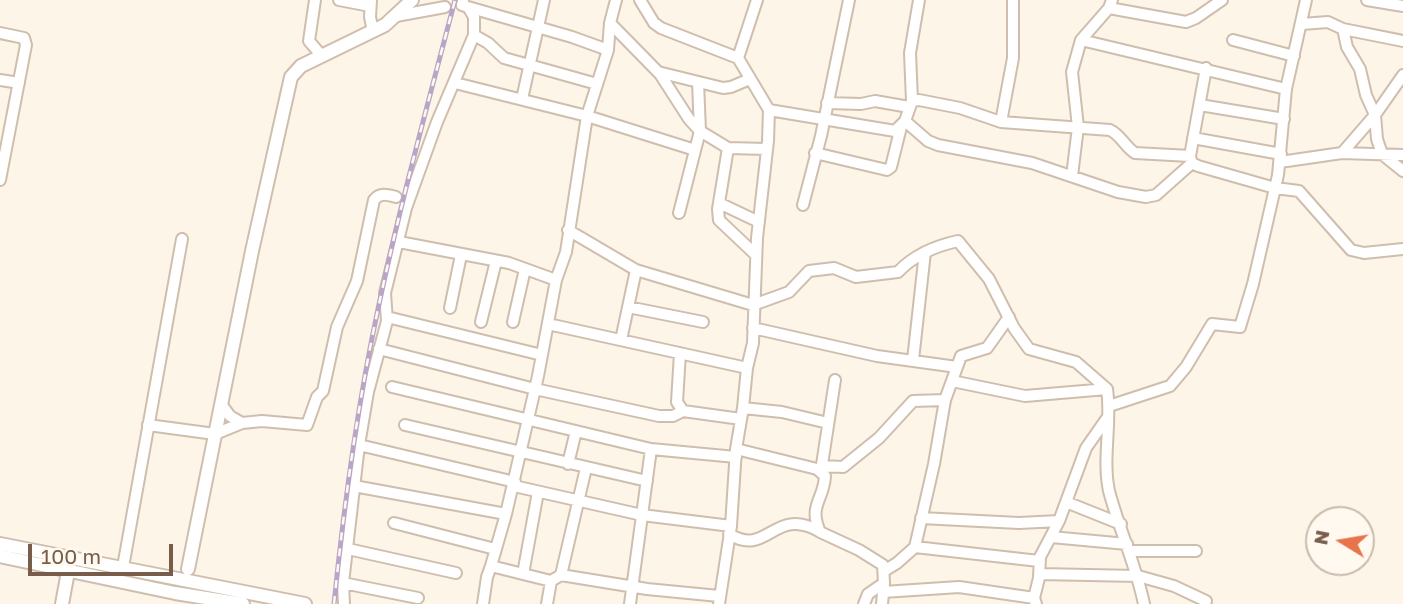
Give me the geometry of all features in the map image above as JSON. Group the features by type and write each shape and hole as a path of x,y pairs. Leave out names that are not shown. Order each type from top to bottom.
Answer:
{"street":[{"path":"315,0 309,41 321,55"},
{"path":"339,0 370,3 373,31"},
{"path":"180,594 290,77 301,66 321,55 385,25 412,0"},
{"path":"522,99 544,0"},
{"path":"483,604 487,577 521,453 556,280 566,252 568,230 576,201 587,116 608,50 610,23 616,0"},
{"path":"491,566 523,574 632,586 719,600 730,530 747,368 753,343 756,255 769,110 738,58 661,28 654,23 639,0"},
{"path":"738,58 757,0"},
{"path":"803,205 849,0"},
{"path":"815,153 887,170 891,167 910,104 910,53 919,0"},
{"path":"1001,122 1013,58 1013,0"},
{"path":"1072,176 1078,127 1072,72 1081,40 1111,4 1186,22 1222,0"},
{"path":"864,604 868,594 883,587 959,587 1035,601 1039,561 1059,521 1086,448 1109,411 1170,386 1186,367 1212,324 1240,327 1253,284 1275,188 1286,89 1306,0"},
{"path":"1367,0 1403,6"},
{"path":"465,4 608,50"},
{"path":"344,604 343,583 359,445 368,392 387,317 385,293 398,242 403,199 474,35 474,18 465,4"},
{"path":"396,16 445,7"},
{"path":"1302,24 1328,22 1343,29 1403,41"},
{"path":"610,23 658,72 689,120 700,131 728,148 767,149"},
{"path":"1343,29 1347,47 1360,69 1366,95 1375,115 1377,139 1382,154 1403,171"},
{"path":"0,33 26,40 19,83 4,137 0,180"},
{"path":"474,35 486,41 501,57 597,83"},
{"path":"1081,40 1286,89"},
{"path":"1233,40 1294,56"},
{"path":"903,124 938,145 1032,163 1118,192 1151,197 1191,160 1206,68"},
{"path":"658,72 723,88 750,79"},
{"path":"1342,153 1375,115 1403,75"},
{"path":"0,80 19,83"},
{"path":"679,213 700,131 698,82"},
{"path":"455,83 587,116 695,150"},
{"path":"827,103 861,104 875,101 910,104 919,100 960,108 1001,122 1110,130 1135,153 1191,160 1275,188 1299,191 1351,250 1364,253 1403,249"},
{"path":"1199,105 1284,120"},
{"path":"769,110 895,131 903,124"},
{"path":"1193,138 1280,158 1342,153 1403,155"},
{"path":"728,148 718,215 721,224 756,255"},
{"path":"148,425 215,434 242,423 261,421 307,425 317,397 323,391 337,327 357,281 374,200 384,194 403,199"},
{"path":"719,203 759,222"},
{"path":"568,230 636,270 753,305 789,292 809,271 834,268 856,277 898,272 907,263 942,244 958,241 989,279 1029,349 1076,362 1107,389 1109,490 1138,576 1144,604"},
{"path":"123,567 182,239"},
{"path":"398,242 496,261 556,280"},
{"path":"913,360 925,253"},
{"path":"450,308 461,255"},
{"path":"481,322 496,261"},
{"path":"513,321 525,269"},
{"path":"621,340 636,270"},
{"path":"628,307 703,322"},
{"path":"387,317 542,355"},
{"path":"883,587 897,563 915,547 945,400 961,356 986,348 1009,317"},
{"path":"548,324 747,368"},
{"path":"753,328 877,356 957,367"},
{"path":"379,349 535,389 659,416 666,417 683,411 742,414 782,412 828,423"},
{"path":"680,354 677,402 683,411"},
{"path":"820,532 814,519 815,506 825,487 822,469 835,380"},
{"path":"952,381 1025,396 1107,389"},
{"path":"392,387 651,449 736,453 817,469 843,467 880,438 914,401 945,400"},
{"path":"221,404 230,416 242,423"},
{"path":"405,425 647,481"},
{"path":"568,464 576,431"},
{"path":"359,445 577,501 730,530 738,540 753,541 788,523 808,525 878,559 883,565 883,587"},
{"path":"630,604 651,449"},
{"path":"547,604 586,468"},
{"path":"354,486 506,514"},
{"path":"523,574 538,492"},
{"path":"1066,502 1121,524"},
{"path":"921,518 1019,523 1059,521"},
{"path":"394,523 495,549"},
{"path":"1051,537 1128,547 1196,551"},
{"path":"0,544 180,594 243,604"},
{"path":"915,547 1039,561"},
{"path":"348,549 456,573"},
{"path":"0,556 185,575 305,604"},
{"path":"62,604 70,563"},
{"path":"1039,574 1138,576 1174,586 1206,601"},
{"path":"343,583 418,598"}],"railway":[{"path":"334,604 352,456 370,346 405,193 455,0"}]}
